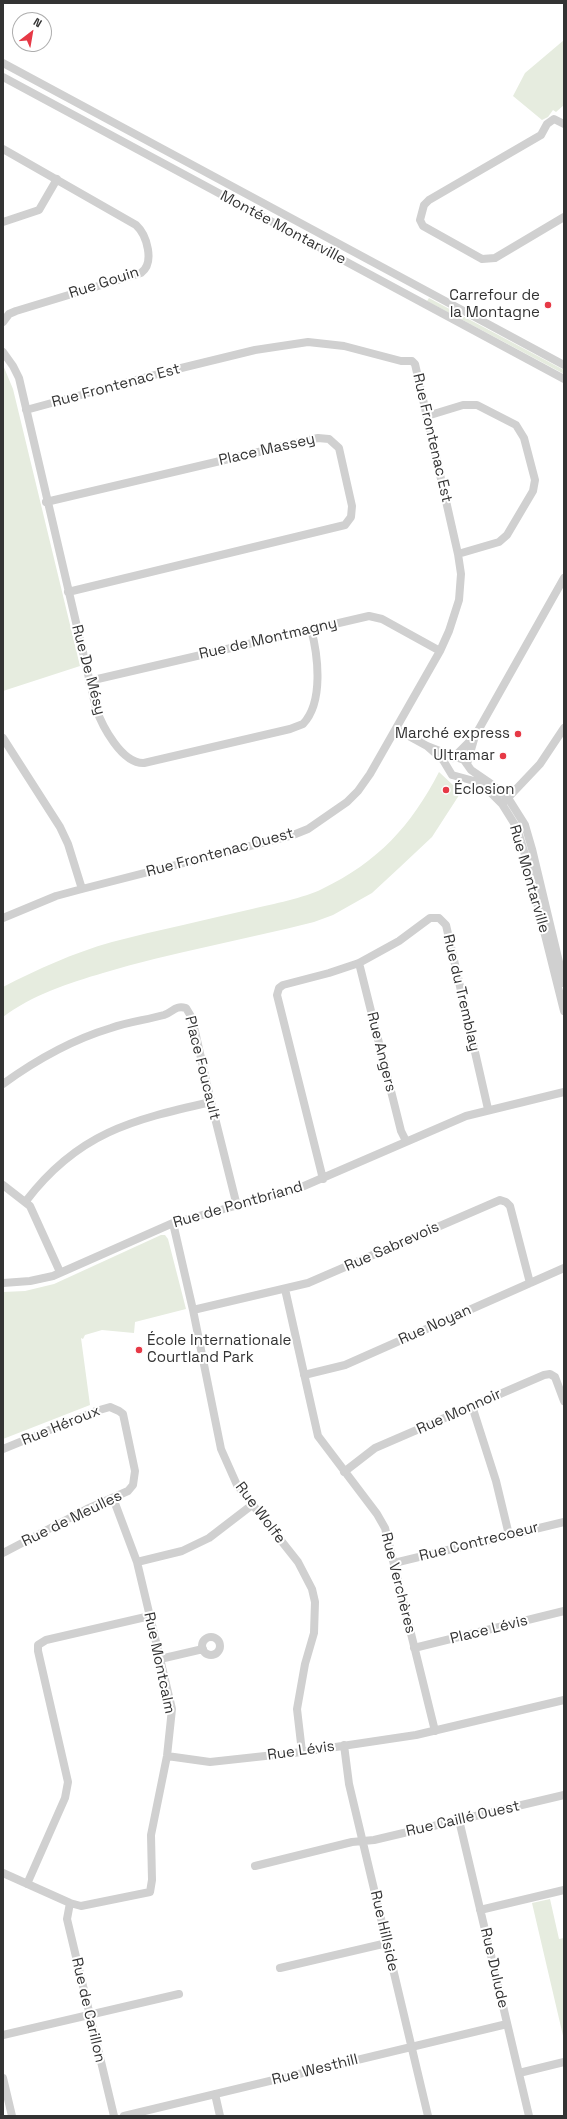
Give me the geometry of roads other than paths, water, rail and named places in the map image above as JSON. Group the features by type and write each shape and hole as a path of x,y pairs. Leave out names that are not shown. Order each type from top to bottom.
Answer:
{"street":[{"name":"Montée Montarville","path":"3,63 564,365"},
{"name":"Montée Montarville","path":"3,76 564,379"},
{"path":"564,124 554,119 547,124 541,135 429,200 422,209 420,220 423,226 482,259 488,260 500,255 564,217"},
{"name":"Rue Gouin","path":"3,149 138,227 142,234 148,253 148,266 138,274 16,310 9,314 3,322"},
{"path":"3,222 39,210 57,179"},
{"name":"Rue Frontenac Est","path":"26,410 169,371 255,350 308,342 344,346 401,361 408,359 412,361 415,364 427,416 458,554 461,574 459,600 449,631 440,651 396,729"},
{"name":"Rue De Mésy","path":"3,352 19,378 46,502 98,714 112,739 128,758 138,763 144,763 294,728 303,724 313,703 318,673 317,656 311,629"},
{"path":"427,416 463,404 477,405 516,425 524,438 534,480 533,491 503,539 499,542 458,554"},
{"name":"Place Massey","path":"46,502 318,438 330,439 339,448 353,510 350,520 345,525 68,592"},
{"path":"448,767 450,761 456,757 475,736 564,578"},
{"name":"Rue de Montmagny","path":"90,681 369,616 375,616 440,651"},
{"path":"505,801 540,764 564,728"},
{"name":"Rue Montarville","path":"396,729 427,746 462,758 505,801 520,835 564,983"},
{"name":"Rue Frontenac Ouest","path":"3,918 56,896 293,835 308,829 347,802 358,791 370,774 396,729"},
{"path":"456,776 465,774 475,736"},
{"path":"3,738 60,827 68,844 82,889"},
{"name":"Rue Montarville","path":"427,746 444,760 450,773 478,783 505,801"},
{"name":"Rue du Tremblay","path":"323,1179 277,992 283,985 329,973 359,963 399,941 430,918 437,917 443,921 488,1109"},
{"name":"Rue Angers","path":"359,963 402,1132 406,1141"},
{"name":"Rue Montarville","path":"560,972 564,1011"},
{"name":"Place Foucault","path":"3,1084 33,1062 77,1040 111,1028 166,1014 175,1008 182,1007 191,1014 210,1102 237,1206"},
{"name":"Rue de Pontbriand","path":"3,1283 30,1282 60,1272 174,1223 283,1194 323,1179 406,1141 466,1116 488,1109 564,1092"},
{"path":"26,1201 61,1162 93,1139 111,1130 143,1119 210,1102"},
{"path":"3,1185 26,1201 33,1212 60,1272"},
{"name":"Rue Sabrevois","path":"194,1310 285,1289 331,1274 500,1200 506,1202 510,1206 530,1283"},
{"name":"Rue Wolfe","path":"174,1223 194,1310 220,1449 236,1485 298,1562 308,1578 315,1602 314,1633 297,1709 302,1752"},
{"name":"Rue Noyan","path":"304,1375 345,1365 564,1268"},
{"name":"Rue Verchères","path":"285,1289 318,1436 382,1521 394,1563 434,1731"},
{"name":"Rue Monnoir","path":"344,1472 375,1448 548,1374 557,1379 564,1401"},
{"path":"472,1406 496,1481 509,1535"},
{"name":"Rue Héroux","path":"3,1449 105,1407 119,1410"},
{"name":"Rue de Meulles","path":"3,1553 87,1509 130,1489 136,1478 125,1420 119,1410"},
{"name":"Rue Montcalm","path":"70,1903 81,1906 150,1892 152,1880 152,1835 172,1714 136,1562 113,1498"},
{"path":"136,1562 182,1551 209,1538 252,1505"},
{"name":"Rue Contrecoeur","path":"394,1563 564,1522"},
{"name":"Place Lévis","path":"414,1648 564,1611"},
{"path":"27,1884 65,1798 68,1782 38,1651 38,1645 46,1640 150,1616"},
{"path":"160,1659 203,1649"},
{"path":"434,1731 564,1700"},
{"name":"Rue Lévis","path":"166,1756 210,1762 302,1752 434,1731"},
{"name":"Rue Hillside","path":"344,1745 349,1784 428,2116"},
{"name":"Rue Caillé Ouest","path":"255,1866 352,1842 363,1842 564,1795"},
{"name":"Rue Dulude","path":"459,1820 529,2116"},
{"path":"3,1873 70,1903"},
{"path":"480,1910 564,1890"},
{"name":"Rue de Carillon","path":"70,1903 67,1919 114,2116"},
{"path":"280,1968 387,1943"},
{"path":"3,2035 179,1994"},
{"name":"Rue Westhill","path":"124,2116 507,2024"},
{"path":"519,2073 564,2062"},
{"path":"3,2078 12,2116"},
{"path":"215,2094 220,2116"}],"place":[{"name":"Carrefour de la Montagne","path":"548,305"},
{"name":"Marché express","path":"518,734"},
{"name":"Ultramar","path":"503,756"},
{"name":"Éclosion","path":"446,790"},
{"name":"École Internationale Courtland Park","path":"139,1350"}]}
